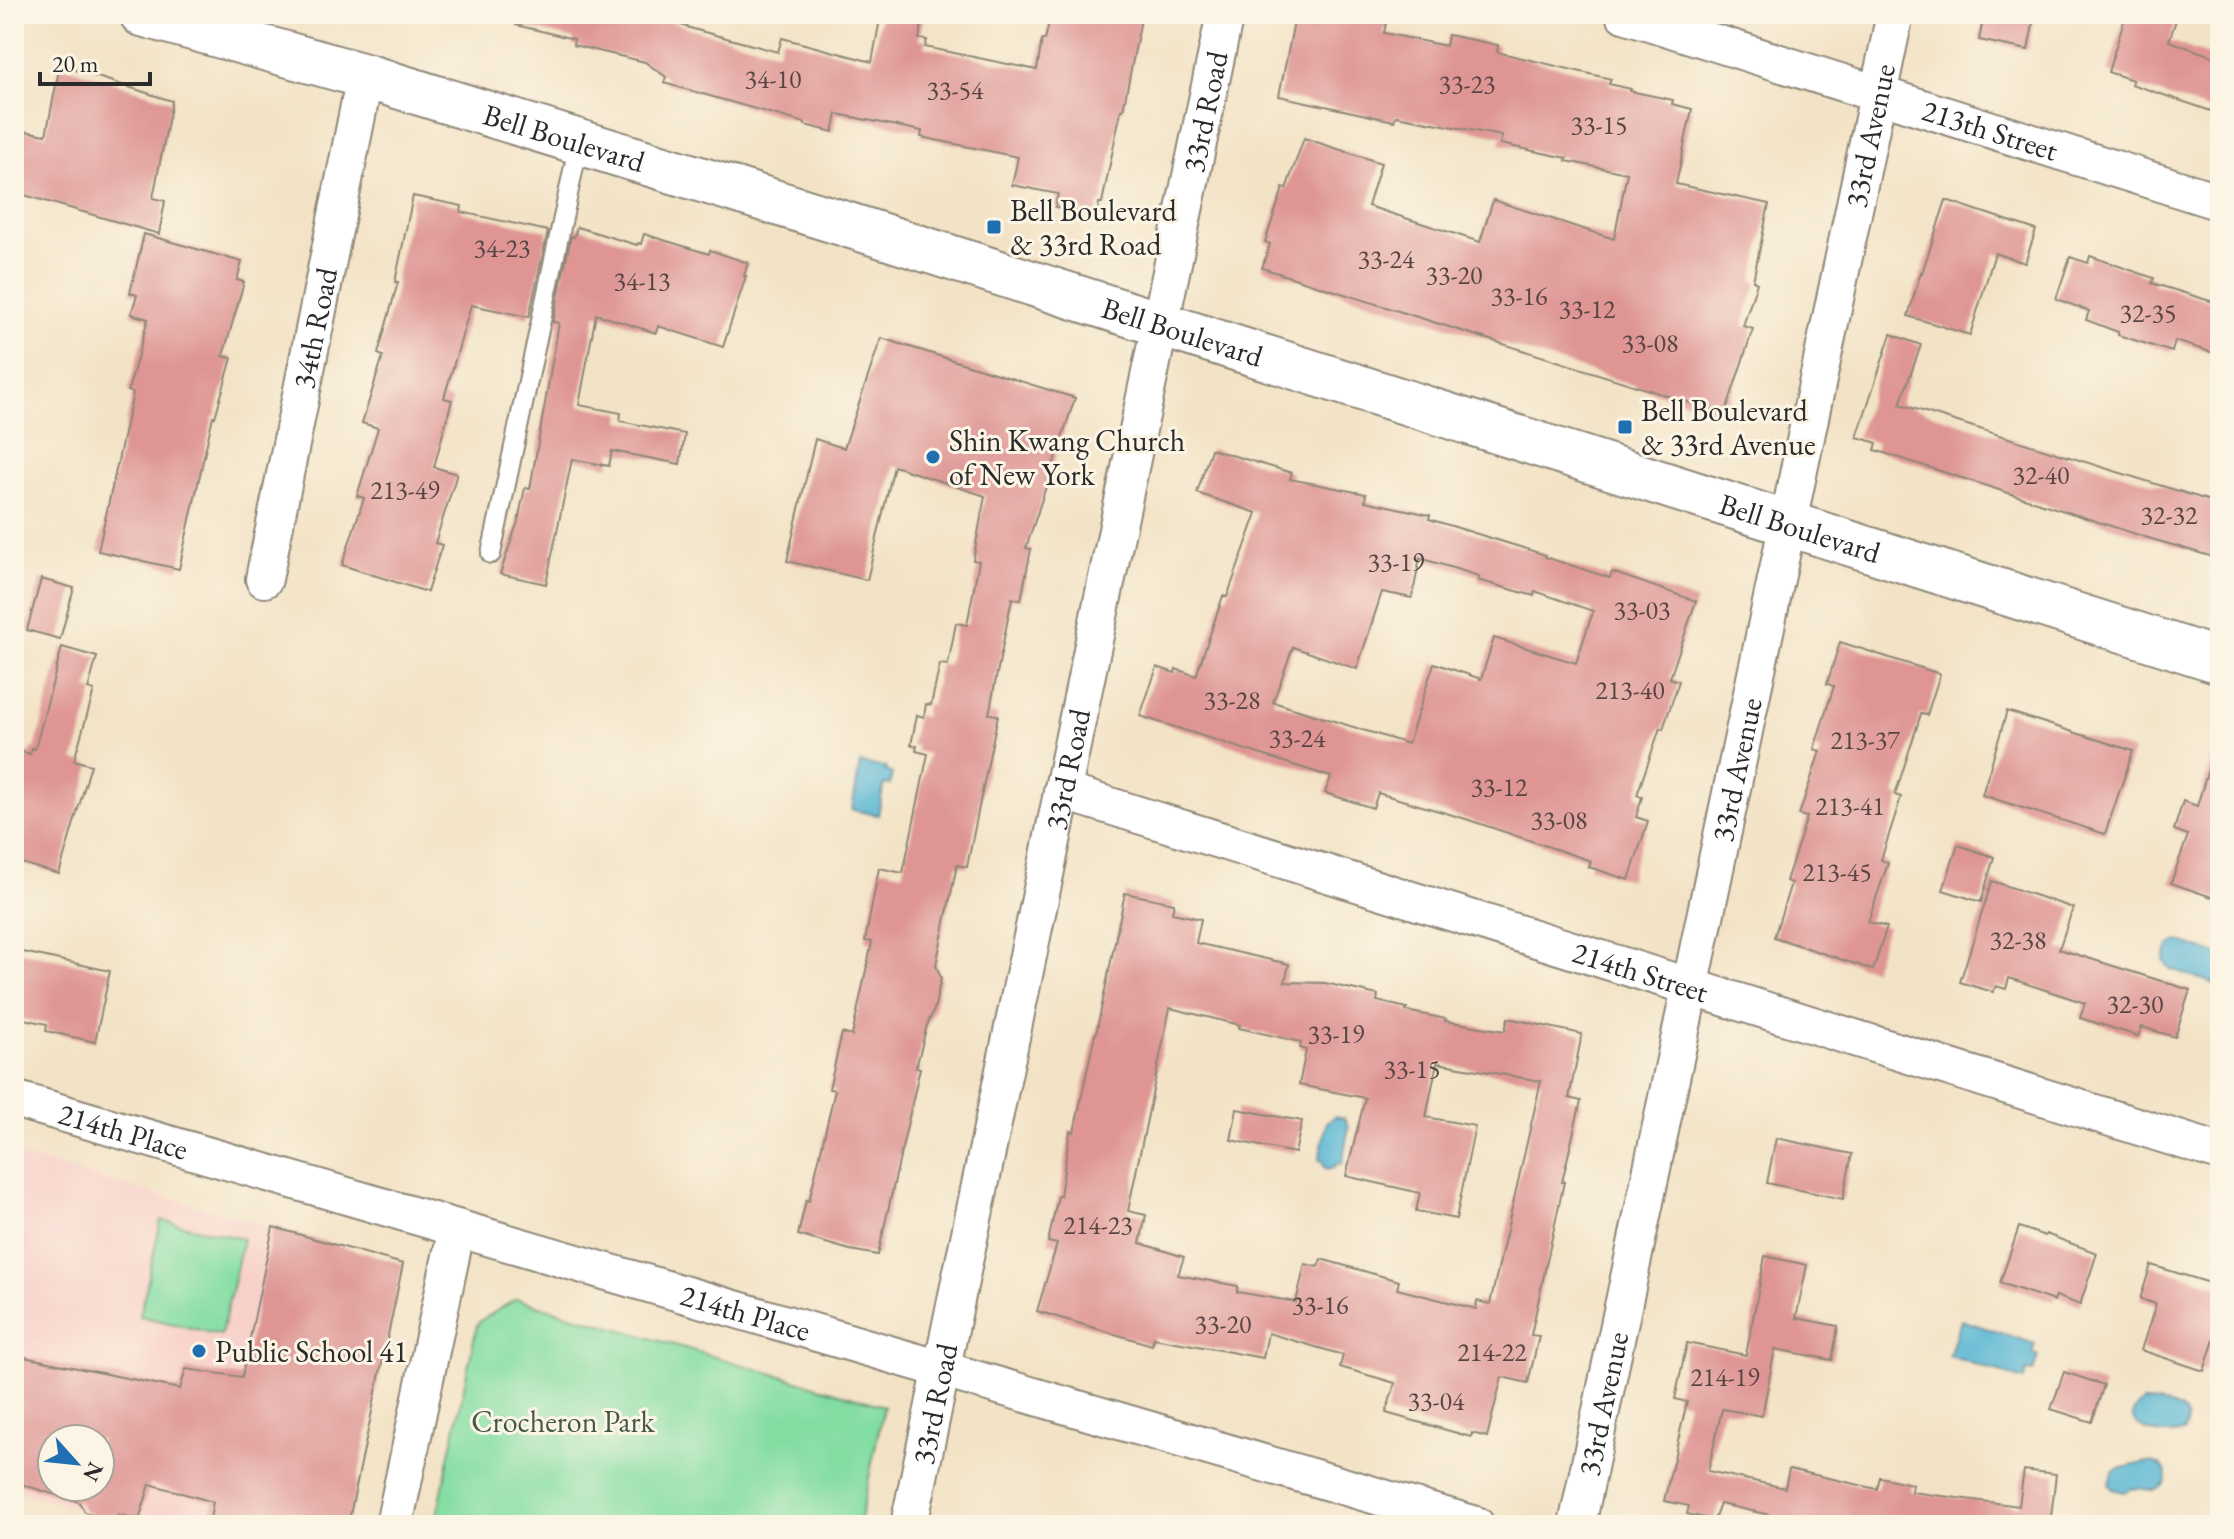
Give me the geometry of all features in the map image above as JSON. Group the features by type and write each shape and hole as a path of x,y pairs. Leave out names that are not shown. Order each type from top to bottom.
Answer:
{"street":[{"name":"Bell Boulevard","path":"142,14 365,76 2220,661"},
{"name":"33rd Road","path":"909,1525 1225,14"},
{"name":"213th Street","path":"1624,14 2220,202"},
{"name":"33rd Avenue","path":"1577,1525 1895,14"},
{"name":"34th Road","path":"264,579 365,76"},
{"name":"214th Street","path":"1062,791 2220,1152"},
{"name":"214th Place","path":"14,1099 1476,1525"},
{"path":"394,1525 457,1228"}],"lane":[{"path":"491,554 579,143"}],"shaded area":[{"name":"Public School 41","path":"14,1154 403,1264 347,1525 136,1525 59,1503 116,1503 116,1423 36,1423 36,1496 14,1490"}],"green space":[{"path":"161,1220 243,1239 221,1335 140,1316"},
{"name":"Crocheron Park","path":"516,1299 884,1406 859,1525 435,1525 477,1325"}],"water":[{"path":"860,763 887,768 886,772 892,773 890,785 884,784 878,815 852,810"},
{"path":"2177,941 2220,955 2218,985 2168,968 2164,960 2169,946"},
{"path":"1335,1116 1344,1118 1349,1126 1342,1164 1337,1163 1328,1169 1319,1160 1327,1122"},
{"path":"1961,1320 2035,1344 2032,1354 2038,1356 2033,1372 2026,1371 2024,1380 1949,1356"},
{"path":"2143,1402 2167,1404 2181,1410 2187,1422 2184,1431 2165,1434 2136,1424 2133,1418 2135,1410"},
{"path":"2148,1462 2165,1470 2167,1478 2161,1487 2153,1490 2135,1488 2124,1492 2113,1489 2109,1484 2112,1472"}],"building":[{"path":"518,14 648,14 778,52 782,38 872,62 881,14 924,14 919,39 927,40 925,47 1037,70 1042,39 1045,40 1051,14 1142,14 1123,110 1097,215 1055,207 1058,194 1012,185 1018,157 921,137 922,131 837,114 833,132 805,125 664,83 666,77 645,62 573,45 574,39 516,25"},
{"path":"1307,14 1388,14 1384,33 1446,46 1448,35 1498,45 1497,52 1611,79 1609,84 1673,100 1672,104 1692,109 1676,184 1769,204 1753,281 1757,283 1743,326 1753,329 1725,414 1262,268 1270,244 1265,242 1304,138 1381,163 1368,206 1480,242 1493,200 1614,239 1627,173 1500,144 1502,136 1396,116 1394,121 1279,96 1295,17 1306,19"},
{"path":"1984,14 2035,14 2028,50 1979,40"},
{"path":"2126,14 2178,14 2169,41 2220,59 2220,114 2131,84 2133,80 2108,72"},
{"path":"60,65 172,101 153,198 165,201 159,234 14,192 14,129 46,135"},
{"path":"413,196 462,206 461,212 548,231 529,317 471,305 444,398 452,400 434,467 457,474 435,543 442,545 427,592 342,565 364,498 357,496 378,428 362,423 383,356 378,354 398,282 395,282"},
{"path":"1946,200 2036,230 2025,263 1995,253 1970,335 1908,316"},
{"path":"577,227 637,245 641,244 644,234 748,263 723,347 658,326 656,333 596,314 579,405 621,413 620,421 685,434 680,464 612,451 609,466 572,459 546,584 500,574 518,521 525,488 530,489 559,323 553,322 571,236 574,237"},
{"path":"144,234 242,262 237,280 244,282 223,356 232,358 213,416 179,569 98,551 133,393 128,391 148,319 131,314 137,295 130,293"},
{"path":"2090,256 2154,278 2152,283 2220,304 2220,355 2175,341 2172,352 2118,335 2118,332 2086,320 2089,311 2056,299 2070,257 2088,263"},
{"path":"1891,334 1921,345 1900,404 2220,504 2220,559 1875,450 1877,443 1857,437"},
{"path":"881,338 1075,398 1026,548 1031,549 1021,600 1012,598 989,714 998,715 967,867 957,865 936,965 941,978 916,1068 920,1068 878,1255 798,1235 835,1090 829,1089 842,1033 852,1036 872,942 865,941 879,868 903,873 928,754 916,751 917,746 911,745 917,715 924,717 926,704 931,705 940,664 948,665 956,623 967,625 979,561 973,560 985,496 894,466 867,580 787,561 815,439 844,448"},
{"path":"1211,449 1292,473 1290,479 1366,494 1365,501 1430,515 1429,519 1545,557 1610,578 1612,572 1696,601 1670,678 1679,681 1637,795 1642,797 1636,817 1648,821 1629,880 1589,867 1591,861 1378,793 1373,808 1325,793 1331,777 1140,716 1157,667 1196,676 1223,596 1227,597 1257,513 1197,493","holes":["1420,558 1479,576 1478,580 1534,596 1535,591 1593,611 1576,663 1494,638 1481,679 1434,663 1408,744 1273,702 1293,647 1357,669 1382,592 1412,598"]},
{"path":"41,579 74,588 60,639 27,630"},
{"path":"1840,642 1940,674 1927,715 1921,714 1895,795 1901,797 1881,860 1888,863 1868,922 1887,927 1873,970 1774,937 1791,883 1786,881 1807,817 1799,815 1820,751 1814,749 1834,686 1827,684"},
{"path":"62,647 97,657 88,689 94,691 74,760 91,765 59,874 14,861 14,749 30,754 32,748 35,749"},
{"path":"2007,711 2133,751 2105,834 1982,795"},
{"path":"2213,753 2220,754 2220,900 2171,883 2188,835 2174,830 2183,801 2197,806"},
{"path":"1958,845 1994,857 1981,902 1943,890"},
{"path":"1992,881 2073,908 2059,949 2190,990 2175,1037 2142,1027 2138,1036 2080,1018 2085,1003 2009,978 2006,989 1996,986 1993,992 1960,982"},
{"path":"1125,893 1174,903 1172,913 1201,919 1196,943 1289,964 1285,982 1325,983 1378,995 1377,1001 1445,1021 1505,1031 1508,1018 1582,1034 1569,1098 1581,1101 1531,1335 1539,1336 1528,1383 1502,1377 1487,1437 1472,1433 1471,1437 1386,1413 1395,1383 1340,1367 1343,1355 1268,1333 1263,1358 1154,1338 1152,1345 1037,1311 1057,1244 1048,1242 1060,1196 1070,1131 1074,1132","holes":["1170,1008 1240,1025 1239,1028 1301,1042 1300,1048 1306,1050 1299,1085 1365,1098 1346,1176 1420,1193 1416,1211 1456,1219 1475,1126 1426,1117 1437,1063 1541,1081 1490,1304 1477,1301 1476,1309 1397,1289 1399,1281 1321,1259 1318,1267 1305,1264 1296,1302 1237,1292 1238,1286 1178,1275 1184,1257 1140,1243 1146,1215 1128,1211"]},
{"path":"14,950 110,971 95,1042 46,1031 47,1024 14,1017"},
{"path":"1237,1109 1302,1121 1295,1153 1231,1140"},
{"path":"1776,1138 1852,1154 1843,1199 1767,1183"},
{"path":"273,1227 403,1264 348,1525 209,1525 213,1502 150,1484 139,1520 118,1514 112,1520 85,1512 80,1503 116,1503 116,1423 36,1423 36,1489 14,1482 14,1355 180,1389 186,1369 242,1377"},
{"path":"2019,1227 2097,1253 2080,1305 2056,1296 2054,1301 2000,1283"},
{"path":"1765,1256 1807,1265 1796,1318 1838,1326 1832,1360 1775,1349 1762,1416 1722,1409 1708,1471 1785,1488 1789,1469 1877,1489 1880,1477 1912,1484 1911,1492 2019,1506 2024,1470 2056,1474 2050,1525 1777,1525 1779,1517 1720,1504 1714,1520 1687,1514 1689,1506 1664,1501 1687,1402 1675,1399 1687,1343 1746,1355"},
{"path":"2151,1265 2220,1286 2220,1321 2204,1371 2141,1350 2156,1304 2140,1299"},
{"path":"2064,1372 2104,1385 2092,1422 2051,1409"}],"place":[{"name":"Bell Boulevard & 33rd Road","path":"994,227"},
{"name":"Bell Boulevard & 33rd Avenue","path":"1625,427"},
{"name":"Shin Kwang Church of New York","path":"933,457"},
{"name":"Public School 41","path":"199,1351"}]}
